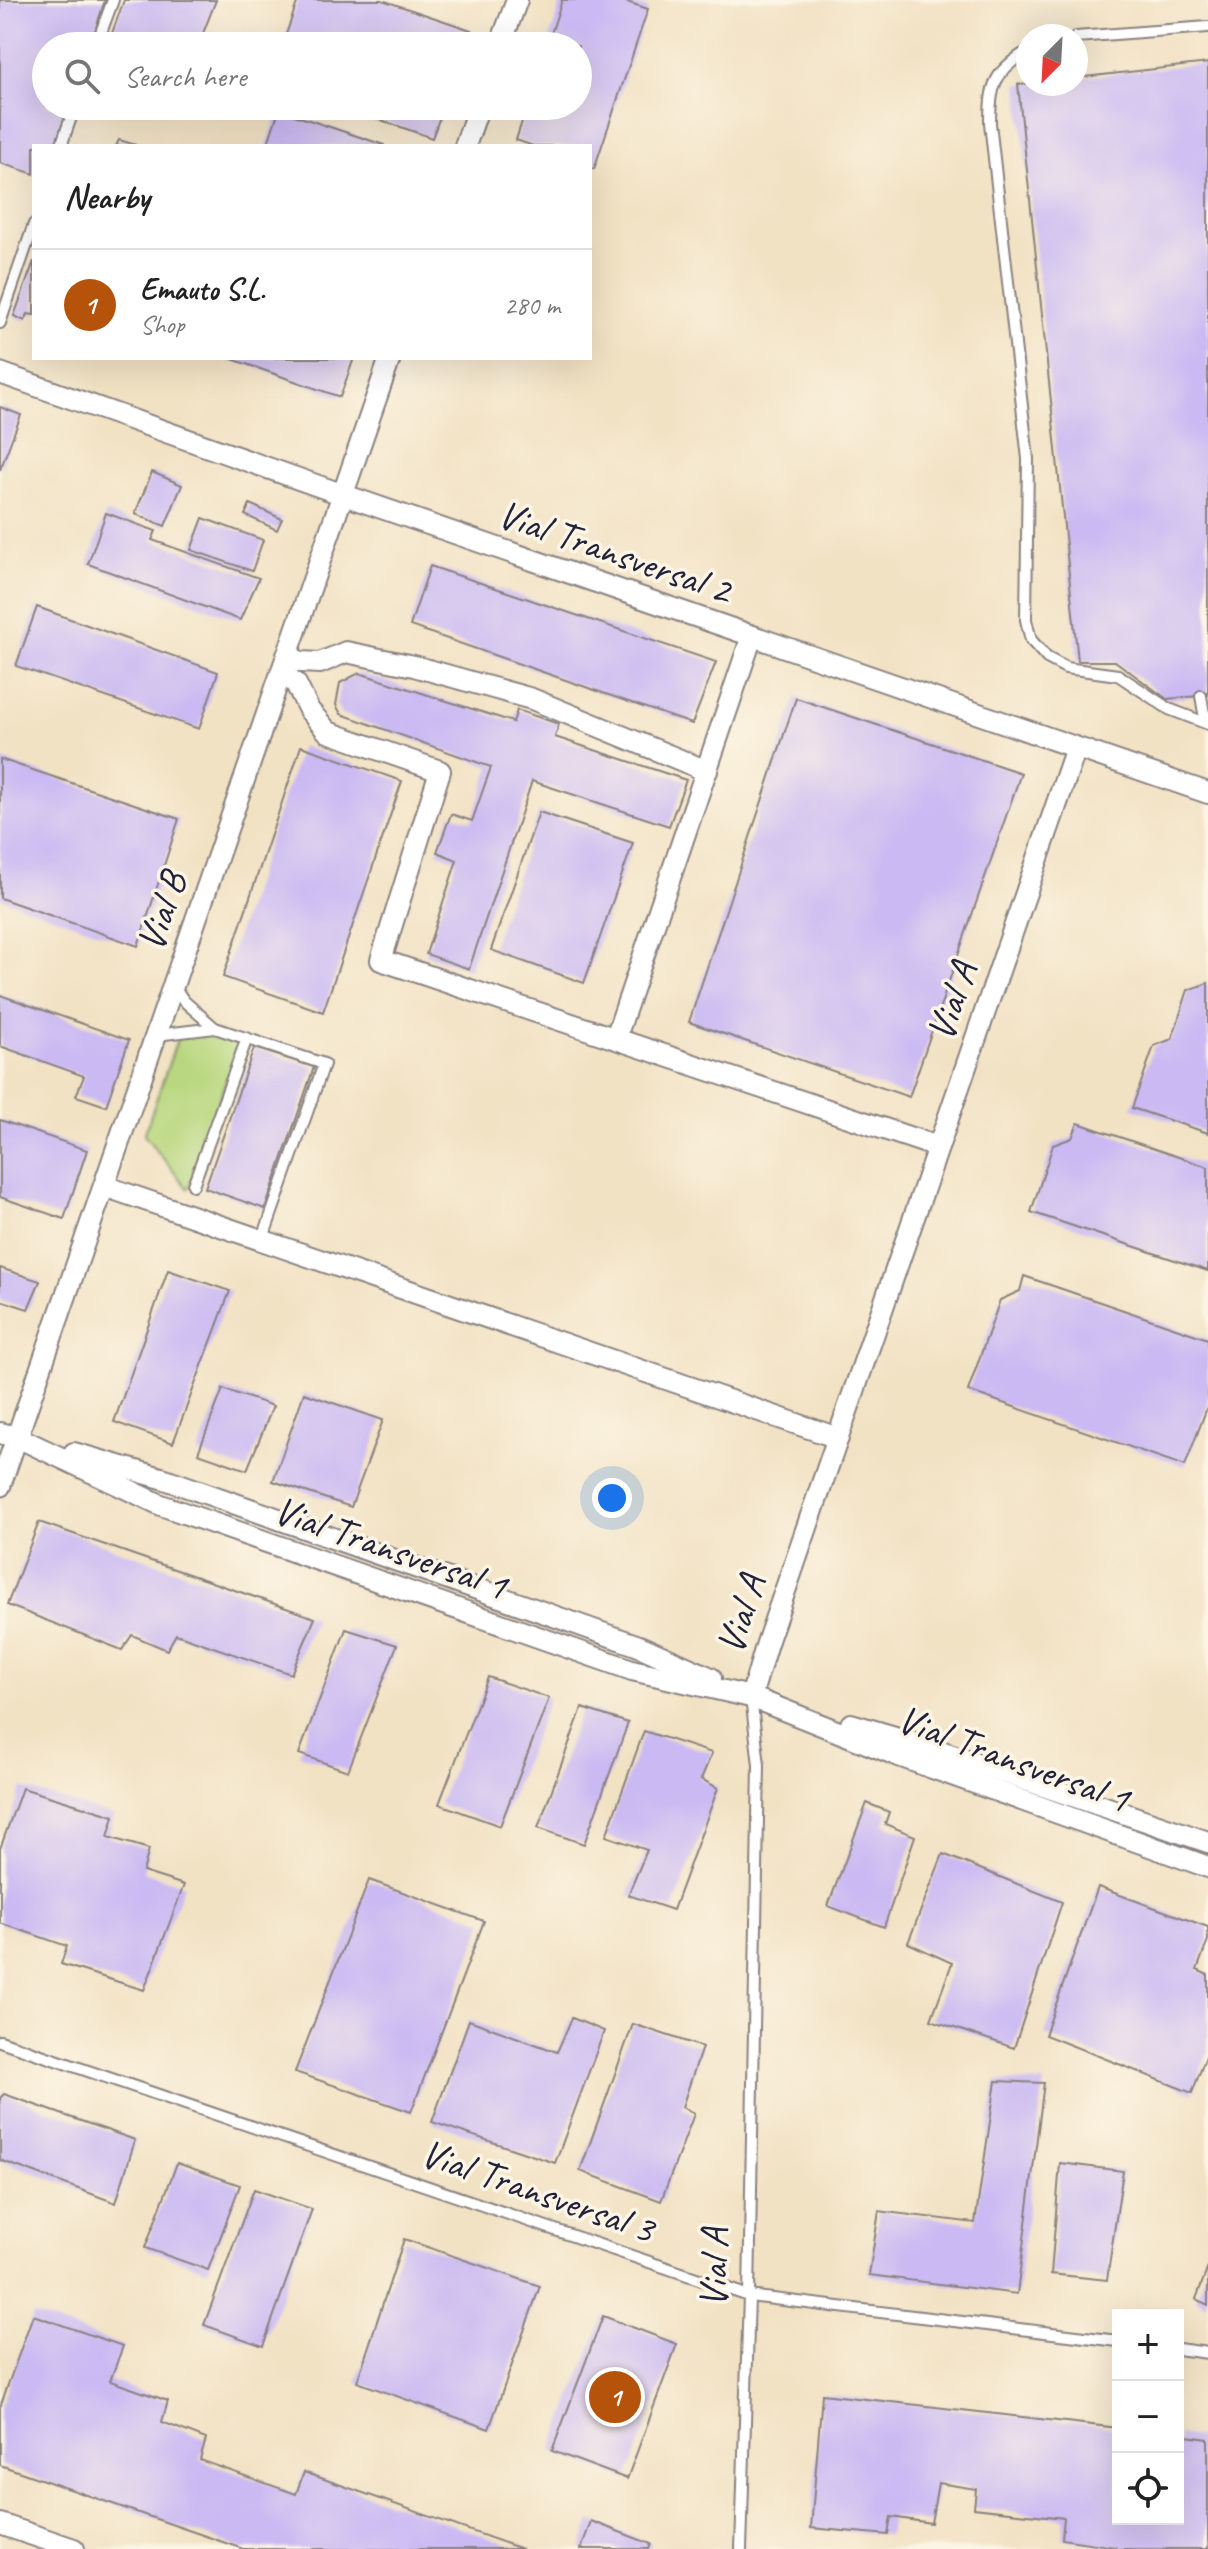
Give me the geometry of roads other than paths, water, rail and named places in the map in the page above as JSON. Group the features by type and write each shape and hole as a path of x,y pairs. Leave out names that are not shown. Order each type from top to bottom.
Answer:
{"street":[{"path":"505,32 517,0"},
{"path":"466,144 474,120"},
{"name":"Vial B","path":"0,1486 6,1433 104,1186 389,360"},
{"name":"Vial Transversal 2","path":"0,373 1208,793"},
{"path":"616,1037 752,636"},
{"path":"707,771 532,699 414,666 346,652 320,663 285,664 309,710 328,732 440,771 381,960 938,1147"},
{"name":"Vial A","path":"751,1697 1076,748"},
{"path":"104,1186 838,1438"},
{"name":"Vial Transversal 1","path":"6,1433 161,1505 632,1670 751,1697 926,1746 1208,1842"},
{"name":"Vial Transversal 1","path":"751,1697 899,1756 1208,1867"},
{"path":"0,2524 74,2549"}],"lane":[{"path":"101,32 113,0"},
{"path":"1088,36 1208,27"},
{"path":"1016,61 998,77 990,94 990,109 1028,459 1026,620 1031,640 1047,658 1066,668 1118,675 1169,709 1208,724"},
{"path":"62,144 70,120"},
{"path":"0,323 32,230"},
{"path":"1201,696 1204,713 1208,717"},
{"path":"173,985 184,1001 215,1028 324,1064 262,1241"},
{"path":"156,1035 215,1028"},
{"path":"193,1185 247,1038"},
{"name":"Vial A","path":"741,2549 759,1765 751,1697"},
{"name":"Vial Transversal 3","path":"0,2041 749,2296 1112,2340"},
{"path":"1184,2350 1208,2353"}],"place":[{"name":"Emauto S.L.","path":"615,2397"}]}
